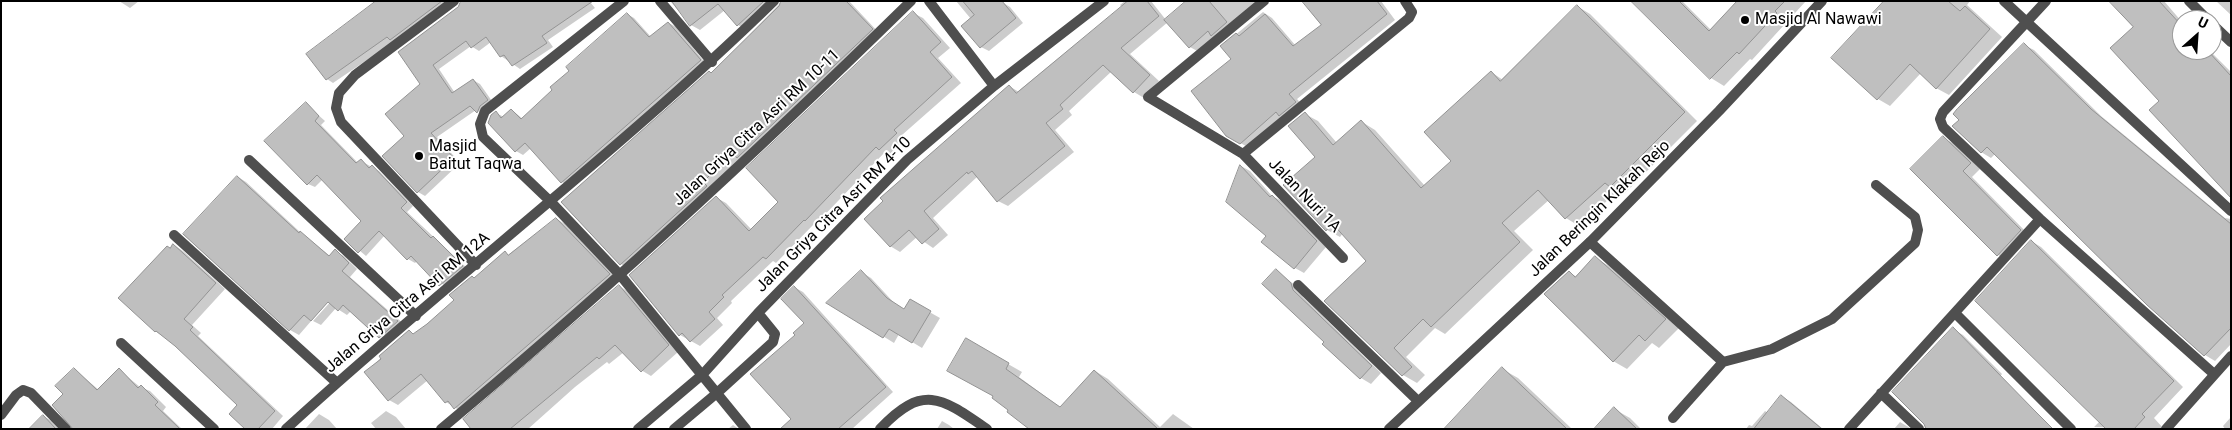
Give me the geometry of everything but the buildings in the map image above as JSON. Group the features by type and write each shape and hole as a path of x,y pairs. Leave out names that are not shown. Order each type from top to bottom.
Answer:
{"street":[{"path":"454,1 355,75 338,93 336,108 341,122 476,265"},
{"path":"624,1 485,111 480,124 483,137 551,202 621,276 746,429"},
{"path":"660,1 712,62"},
{"name":"Jalan Griya Citra Asri RM 12A","path":"286,429 337,382 551,202 712,62 774,1"},
{"name":"Jalan Griya Citra Asri RM 10-11","path":"441,429 621,276 820,90 911,1"},
{"path":"928,1 994,86"},
{"name":"Jalan Griya Citra Asri RM 4-10","path":"638,429 703,374 758,313 907,160 994,86 1104,1"},
{"name":"Jalan Nuri 1A","path":"1264,1 1148,98 1243,154 1343,258"},
{"path":"1243,154 1411,14 1410,8 1405,1"},
{"name":"Jalan Beringin Klakah Rejo","path":"1389,429 1590,242 1719,111 1822,1"},
{"path":"2004,1 2231,211"},
{"path":"2046,1 1943,112 1940,119 1943,127 2040,219 2214,374"},
{"path":"2189,1 2198,10"},
{"path":"249,160 416,316"},
{"path":"1673,418 1723,362 1772,350 1832,319 1915,243 1918,230 1915,217 1876,186"},
{"path":"1849,429 2040,219"},
{"path":"174,235 337,382"},
{"path":"1590,242 1723,362"},
{"path":"1298,285 1418,401"},
{"path":"1955,312 2071,429"},
{"path":"674,429 773,342 775,334 758,313"},
{"path":"121,343 214,429"},
{"path":"2166,429 2231,356"},
{"path":"1,415 22,390 30,393 66,429"},
{"path":"1881,394 1919,429"},
{"path":"880,429 910,402 928,399 951,404 987,429"}],"place":[{"name":"Masjid Al Nawawi","path":"1745,20"},
{"name":"Masjid Baitut Taqwa","path":"419,156"}]}
